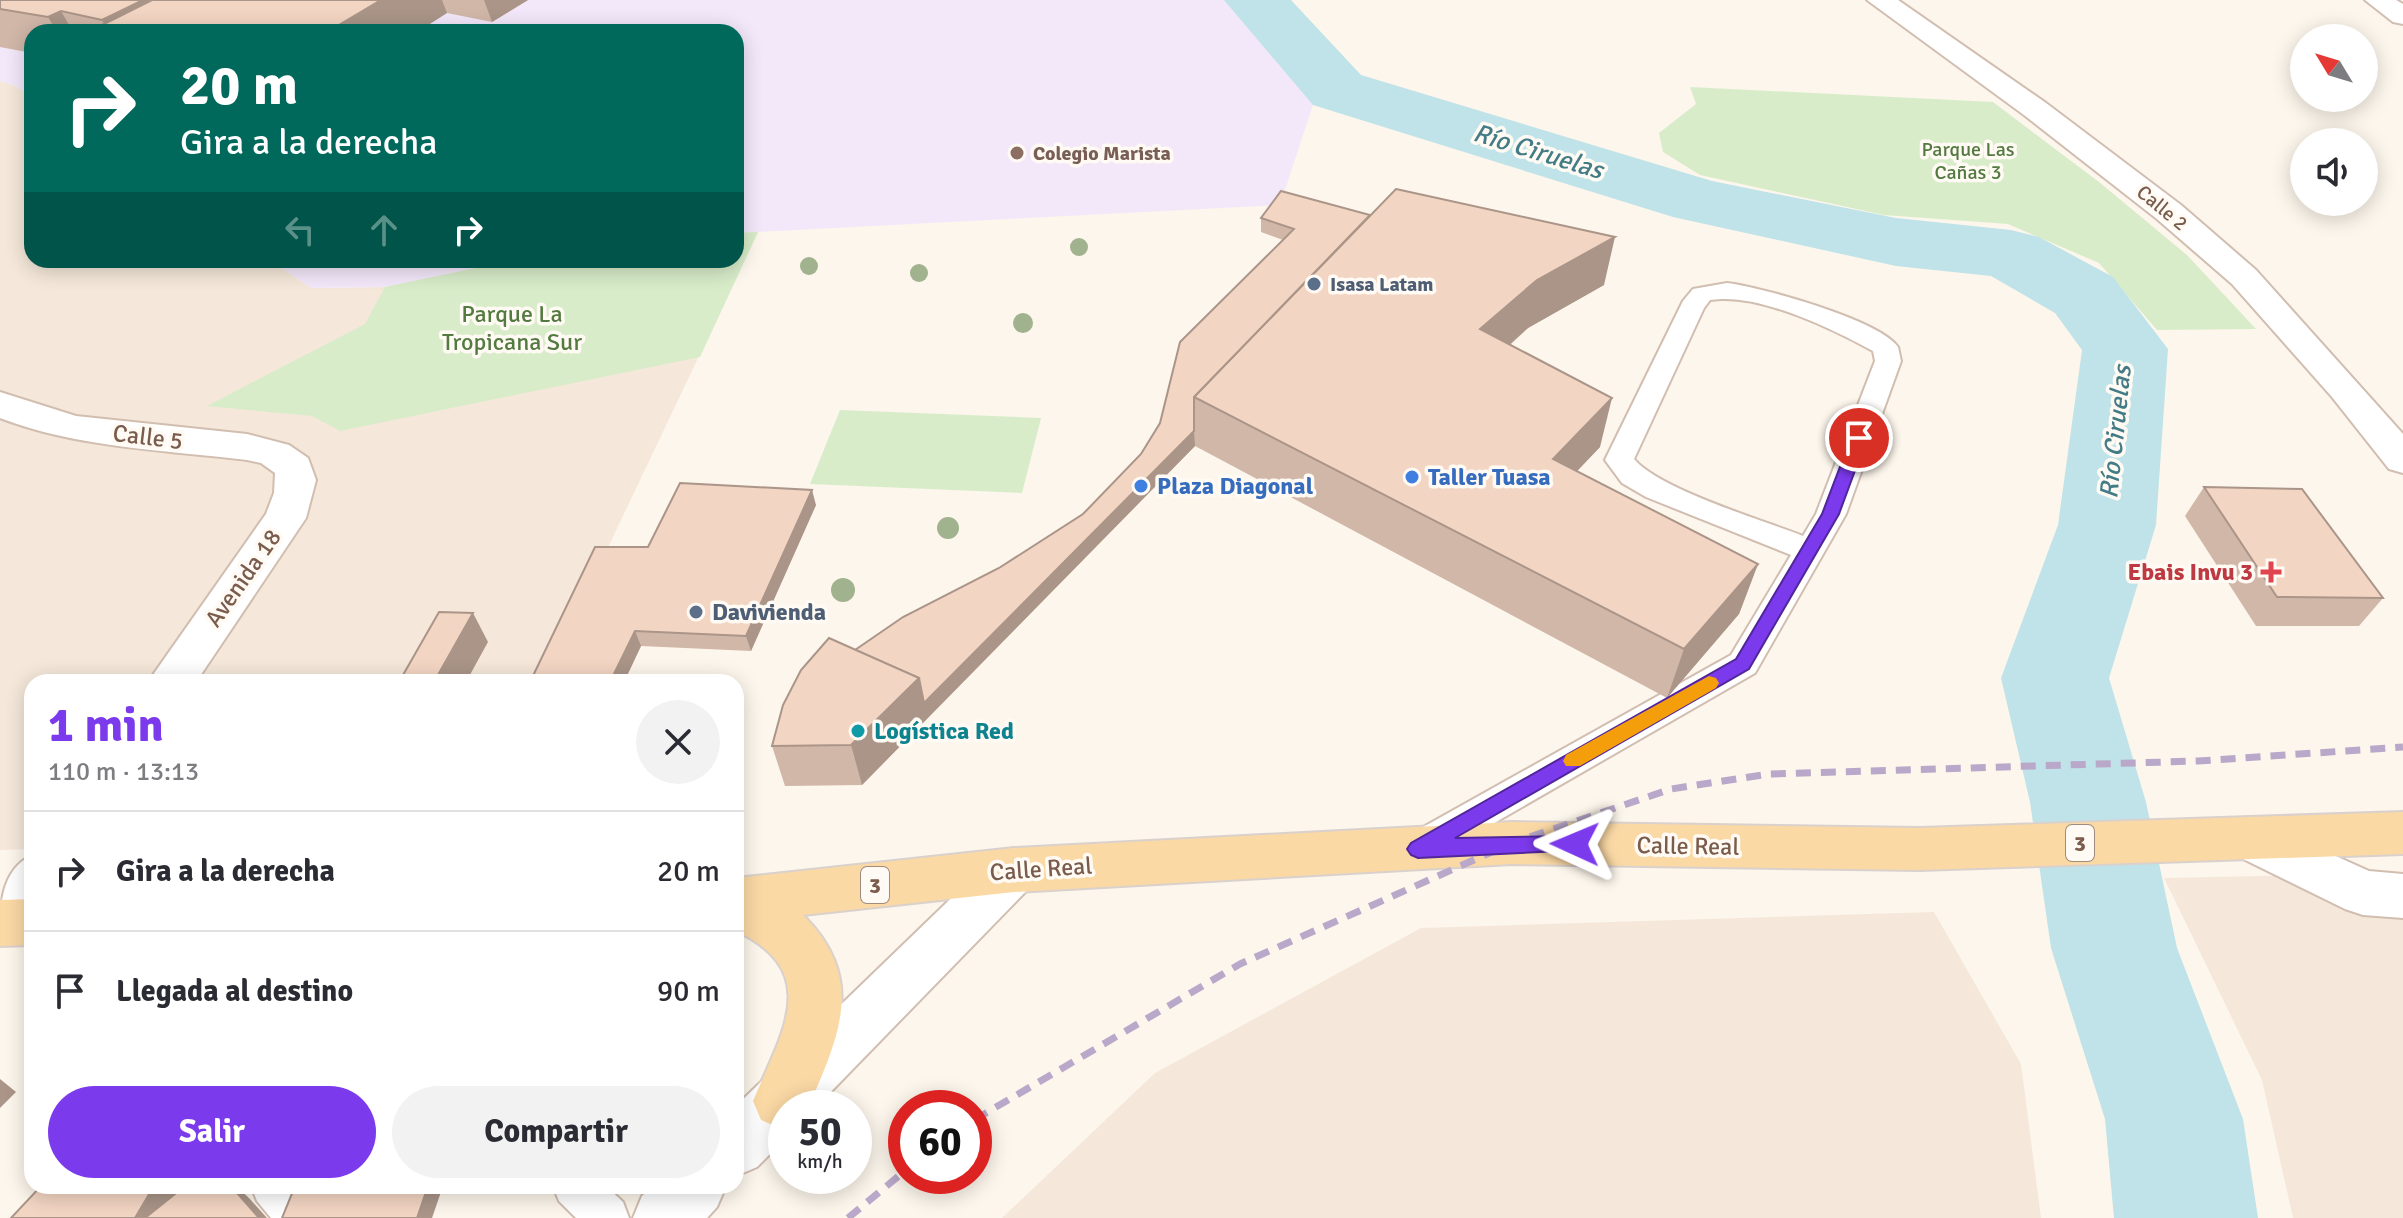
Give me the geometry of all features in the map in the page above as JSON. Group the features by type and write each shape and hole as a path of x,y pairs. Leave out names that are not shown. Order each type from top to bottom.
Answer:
{"main road":[{"name":"Calle Real","path":"744,899 1014,870 1512,843 1920,849 2403,833"},
{"path":"744,910 784,931 812,963 819,1004 786,1090"},
{"path":"0,922 24,922"}],"street":[{"name":"Calle 2","path":"1880,0 2035,109 2169,212 2244,277 2345,389 2403,460"},
{"path":"2378,0 2403,16"},
{"name":"Calle 5","path":"0,404 50,423 76,428 247,447 275,454 294,467"},
{"name":"Avenida 18","path":"177,674 285,518 295,496 297,478 294,467"},
{"path":"2245,838 2363,893 2403,896"},
{"path":"793,1090 1014,870"},
{"path":"0,922 24,888"},
{"path":"744,1139 768,1115"},
{"path":"664,1218 688,1194"}],"lane":[{"path":"1418,849 1743,664 1831,514 1888,361 1885,347 1864,334 1785,305 1728,291 1702,294 1692,306 1619,460 1632,476 1656,490 1809,550"},
{"path":"280,1194 300,1218"},
{"path":"583,1194 607,1218"}],"shaded area":[{"name":"Colegio Marista","path":"0,0 1238,0 1314,102 1280,205 744,233 744,24 24,24 24,92 0,81"},
{"path":"0,81 24,92 24,268 282,268 311,288 385,287 476,268 741,268 548,674 24,674 24,849 0,850"},
{"path":"758,232 744,261 744,233"},
{"path":"282,268 476,268 385,287 311,288"},
{"path":"2403,873 2403,1218 2293,1218 2262,1080 2164,878"},
{"path":"1934,912 2021,1064 2041,1218 1002,1218 1155,1073 1421,928"}],"green space":[{"name":"Parque Las Cañas 3","path":"1690,87 1993,102 2099,182 2187,255 2256,329 2157,330 2099,263 2008,224 1884,215 1700,175 1663,152 1659,133 1696,104"},
{"name":"Parque La Tropicana Sur","path":"758,232 744,262 744,233"},
{"name":"Parque La Tropicana Sur","path":"476,268 741,268 700,357 340,431 312,416 207,406 365,324 385,287"},
{"path":"840,410 1041,418 1022,493 810,484"}],"building":[{"path":"0,0 143,0 102,20 61,11 48,17 0,9"},
{"path":"152,0 381,0 340,24 104,24"},
{"name":"Taller Tuasa","path":"1396,189 1615,237 1537,280 1480,329 1612,398 1553,459 1758,564 1684,649 1194,397"},
{"path":"1281,191 1370,215 1194,397 1194,431 924,703 919,678 855,650 903,617 999,568 1083,514 1141,454 1160,423 1180,342 1294,229 1261,218"},
{"path":"680,483 812,490 746,636 635,631 614,674 534,674 595,547 648,547"},
{"path":"2204,487 2302,489 2383,598 2277,597"},
{"path":"439,612 473,613 439,674 404,674"},
{"path":"829,638 919,678 851,745 772,746 783,705 801,670"},
{"path":"34,1194 149,1194 135,1218 11,1218"},
{"path":"175,1194 238,1194 259,1218 145,1218"},
{"path":"292,1194 425,1194 417,1218 282,1218"}],"waterway":[{"name":"Río Ciruelas","path":"1256,0 1337,90 1700,201 1896,242 2011,254 2084,295 2125,349 2107,525 2055,678 2088,802 2114,948 2174,1119 2186,1218"}],"railway":[{"path":"992,1109 1240,964 1512,843 1671,789 1769,774 2198,761 2403,747"},
{"path":"848,1218 888,1185"}],"slow traffic":[{"path":"1573,761 1709,683"}],"place":[{"name":"Colegio Marista","path":"1017,153"},
{"name":"Isasa Latam","path":"1314,284"},
{"name":"Taller Tuasa","path":"1412,477"},
{"name":"Plaza Diagonal","path":"1141,486"},
{"name":"Ebais Invu 3","path":"2271,572"},
{"name":"Davivienda","path":"696,612"},
{"name":"Logística Red","path":"858,731"}],"route":[{"path":"1575,844 1512,843 1418,849 1743,664 1831,514 1859,438"}]}
